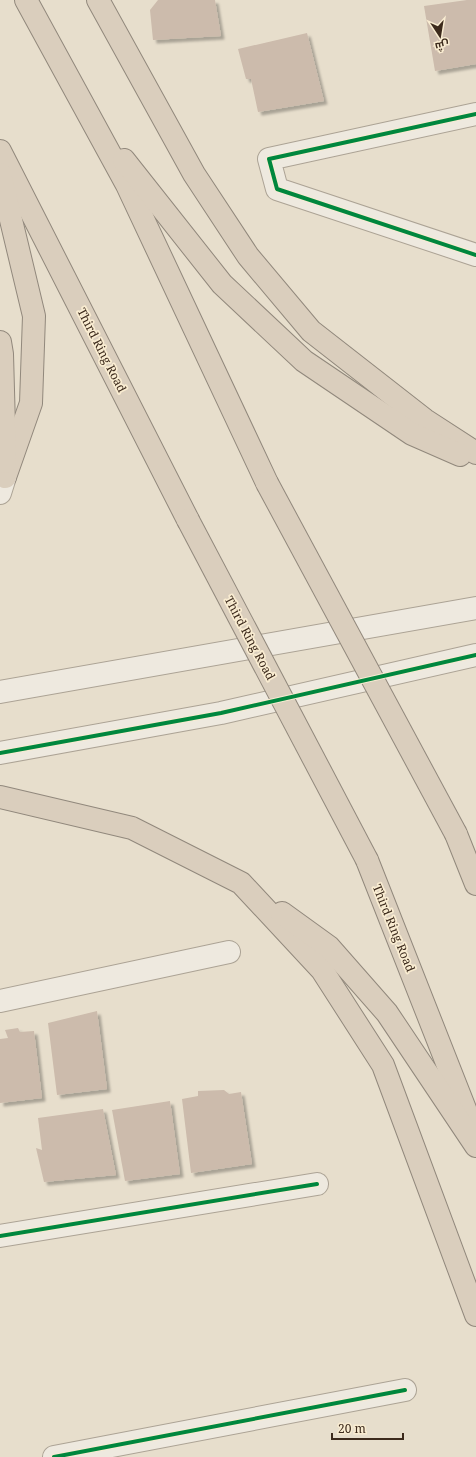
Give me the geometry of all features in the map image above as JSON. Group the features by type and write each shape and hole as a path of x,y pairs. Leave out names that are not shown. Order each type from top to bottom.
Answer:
{"highway":[{"path":"26,0 127,185 267,483 456,834 476,884"},
{"path":"98,0 194,174 248,256 311,331 425,420 476,453"},
{"path":"88,114 222,284 304,361 412,434 476,462"},
{"name":"Third Ring Road","path":"0,151 188,520 367,860 476,1136"},
{"path":"0,174 34,316 31,403 3,485"},
{"path":"0,342 2,354 3,485"},
{"path":"0,797 132,828 241,883 330,947 387,1013 476,1146"},
{"path":"241,883 322,970 382,1065 476,1315"}],"street":[{"path":"476,114 269,159 277,189 476,255"},
{"path":"0,692 476,608"},
{"path":"0,753 221,713 476,655"},
{"path":"0,1000 229,952"},
{"path":"0,1236 317,1184"},
{"path":"54,1457 405,1390"}],"building":[{"path":"158,0 215,0 221,36 153,40 150,10"},
{"path":"476,0 476,64 435,71 424,6"},
{"path":"307,33 324,101 258,112 251,79 246,79 238,49"},
{"path":"97,1011 107,1089 57,1095 48,1023"},
{"path":"18,1028 20,1032 34,1031 42,1098 0,1103 0,1039 8,1038 5,1030"},
{"path":"224,1090 229,1094 241,1092 252,1164 191,1173 182,1099 198,1096 198,1091"},
{"path":"170,1101 180,1174 125,1181 112,1110"},
{"path":"103,1109 116,1175 44,1182 36,1148 42,1150 38,1118"}],"cycle path":[{"path":"476,114 269,159 277,189 476,255"},
{"path":"0,753 221,713 476,655"},
{"path":"0,1236 317,1184"},
{"path":"54,1457 405,1390"}]}
